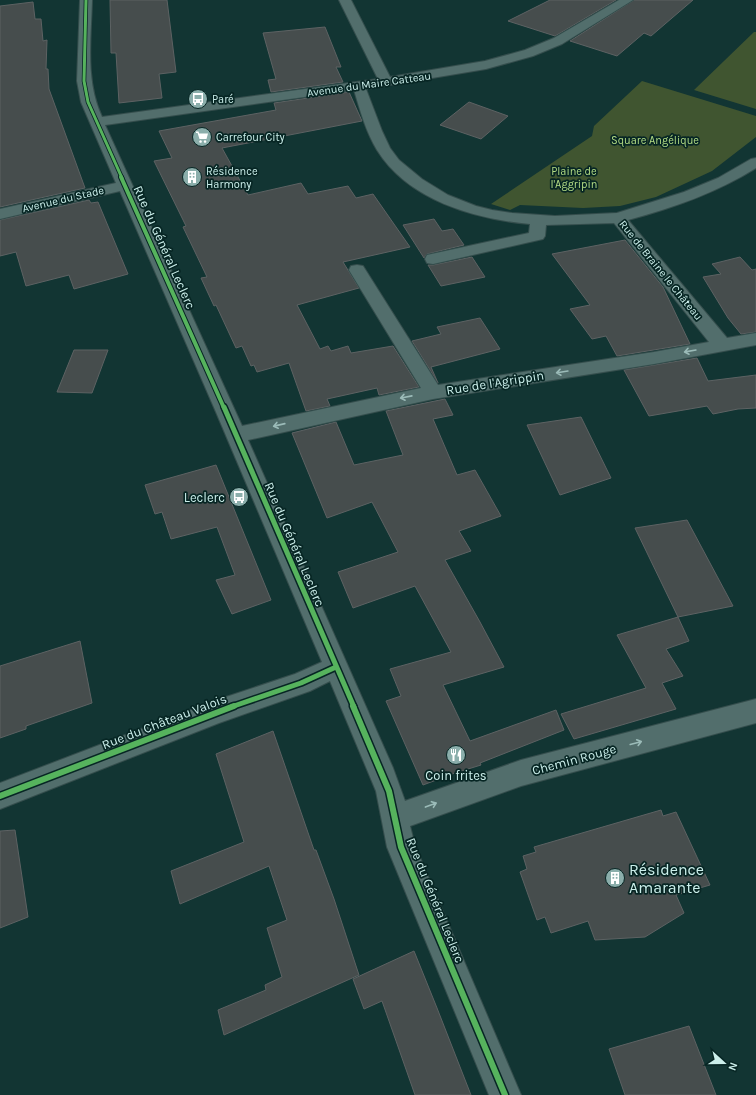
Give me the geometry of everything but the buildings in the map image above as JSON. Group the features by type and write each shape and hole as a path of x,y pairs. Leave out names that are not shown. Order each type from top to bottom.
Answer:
{"street":[{"name":"Rue du Général Leclerc","path":"86,0 84,81 88,102 236,434 384,777 389,791 401,847 505,1095"},
{"path":"345,0 386,82"},
{"name":"Avenue du Maire Catteau","path":"97,122 359,86 468,69 529,53 568,36 627,0"},
{"path":"359,86 381,144 388,156 414,180 451,202 502,216 538,220 618,218"},
{"name":"Rue de Braine le Château","path":"722,345 618,218 700,192 725,181 756,162"},
{"name":"Avenue du Stade","path":"0,214 126,185"},
{"path":"433,259 537,236 538,220"},
{"path":"357,270 433,392"},
{"name":"Rue de l'Agrippin","path":"236,434 433,392 756,339"},
{"name":"Rue du Château Valois","path":"0,796 217,712 300,683 336,667"},
{"name":"Chemin Rouge","path":"394,818 521,773 755,714"}],"green space":[{"path":"754,32 756,32 756,109 694,90"},
{"name":"Square Angélique","path":"642,81 756,116 756,137 712,171 656,197 620,206 583,208 520,205 510,210 491,204 592,136 594,126"}],"cycle path":[{"path":"86,0 84,81 88,102 226,412 384,777 389,791 401,847 505,1095"},
{"path":"0,796 217,712 301,683 336,667"}],"place":[{"name":"Paré","path":"198,99"},
{"name":"Carrefour City","path":"202,137"},
{"name":"Résidence Harmony","path":"192,177"},
{"name":"Leclerc","path":"239,497"},
{"name":"Coin frites","path":"456,755"},
{"name":"Résidence Amarante","path":"615,878"}],"park label":[{"name":"Plaine de l'Aggripin","path":"574,177"}]}
